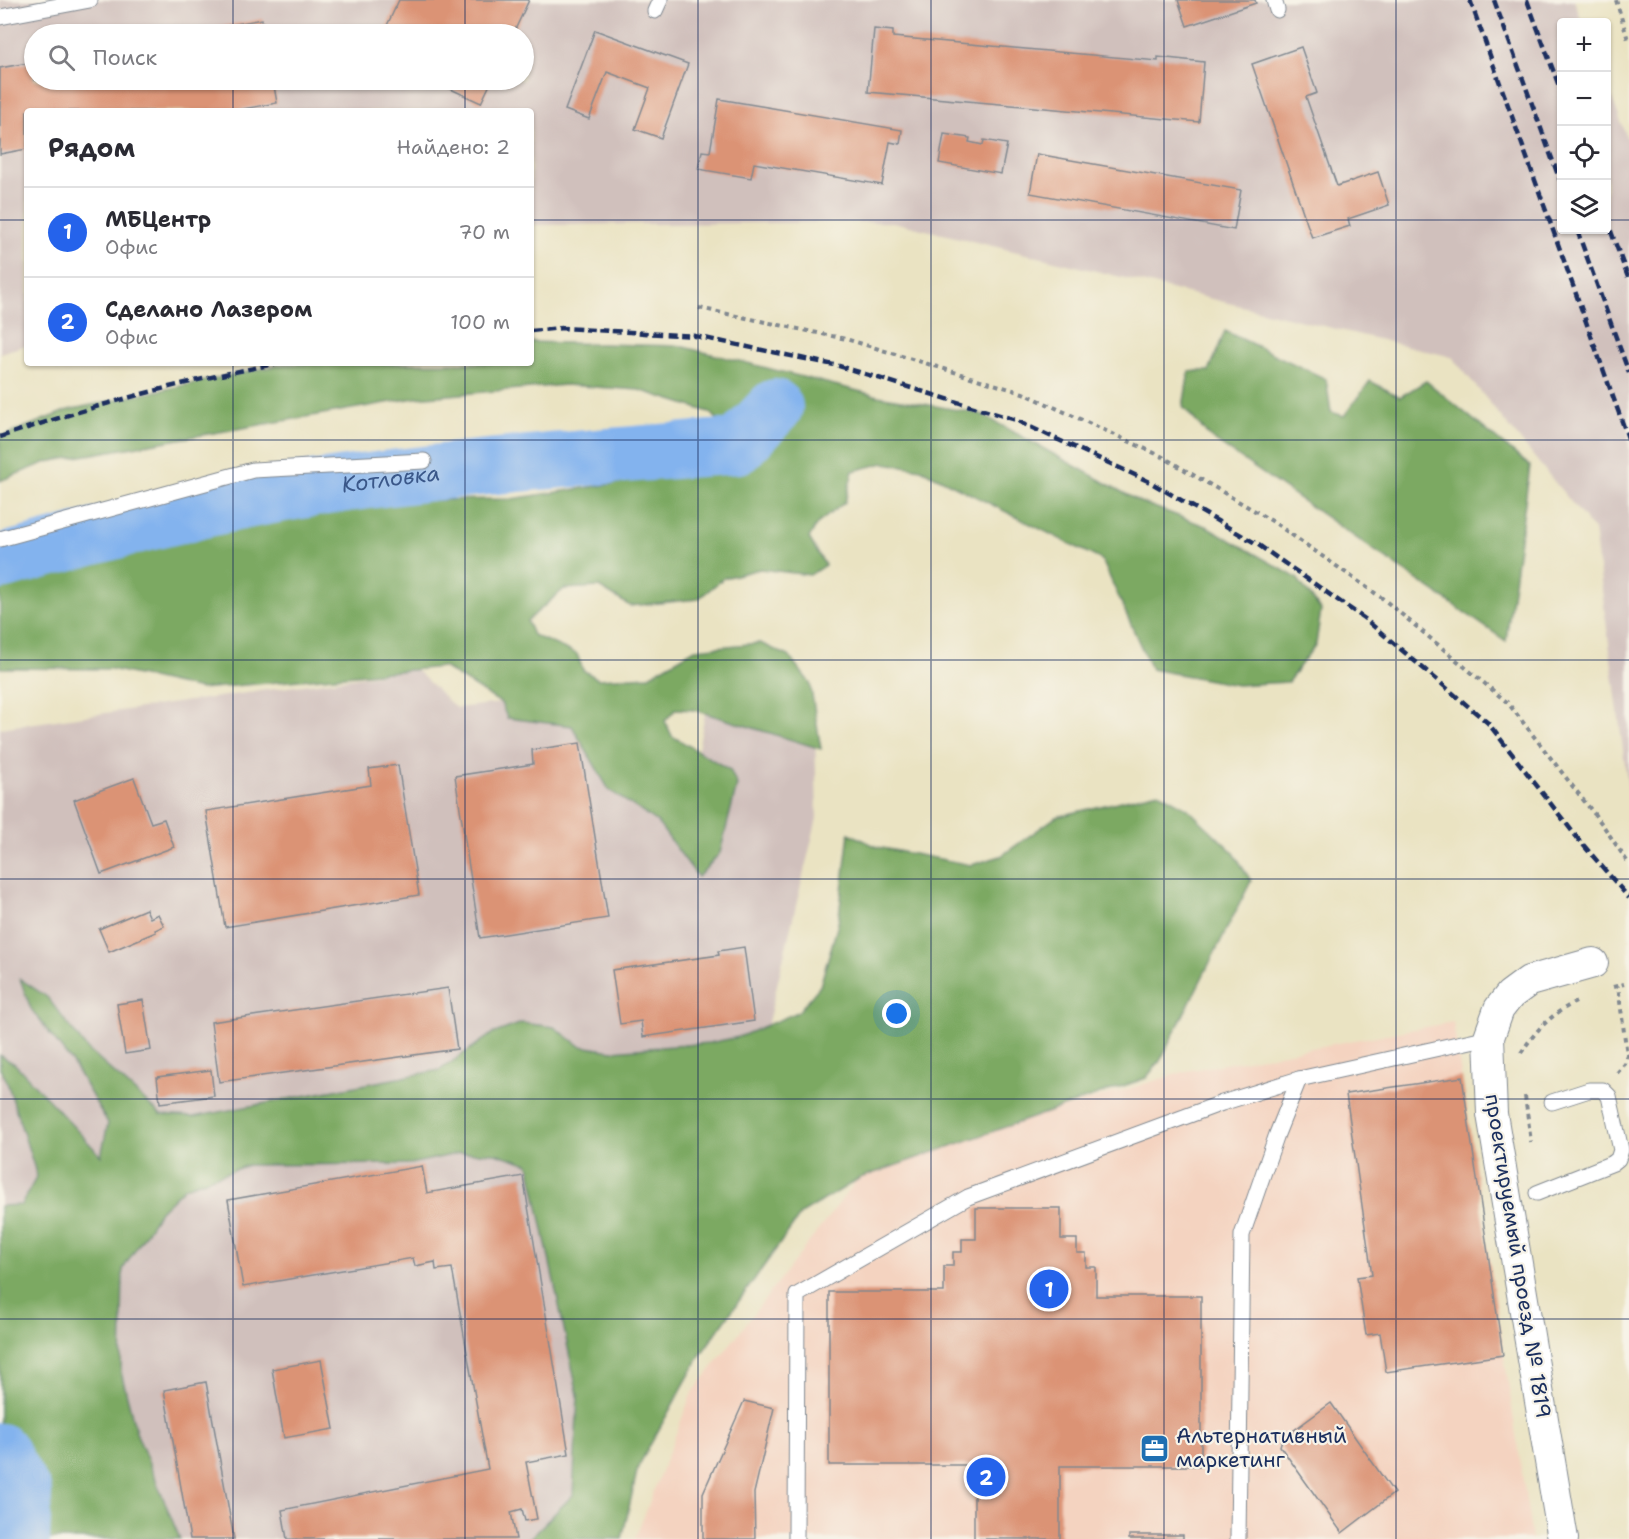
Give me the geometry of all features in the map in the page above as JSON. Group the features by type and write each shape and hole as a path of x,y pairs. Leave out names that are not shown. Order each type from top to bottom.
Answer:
{"street":[{"name":"проектируемый проезд № 1819","path":"1563,1539 1492,1114 1490,1037 1498,1009 1510,995 1529,981 1593,963"}],"lane":[{"path":"0,17 90,0"},
{"path":"0,539 253,470 424,461"},
{"path":"796,1539 797,1295 968,1197 1222,1102 1299,1079 1490,1037"},
{"path":"1239,1539 1242,1235 1299,1079"},
{"path":"1537,1193 1613,1163 1618,1159 1621,1150 1609,1096 1604,1090 1588,1090 1552,1101"}],"path":[{"path":"1616,0 1629,43"},
{"path":"699,308 846,339 1023,393 1161,456 1272,521 1382,598 1509,703 1602,824 1629,864"},
{"path":"1609,988 1624,984"},
{"path":"1604,1090 1625,1064 1627,1055 1618,986"},
{"path":"1520,1054 1534,1032 1560,1010 1580,1000"},
{"path":"1524,1089 1531,1147"}],"shaded area":[{"path":"0,0 1574,0 1581,18 1557,18 1557,234 1611,234 1611,96 1629,143 1629,795 1594,530 1452,357 893,222 534,225 534,108 24,108 24,346 0,353"},
{"path":"415,669 456,708 574,695 697,754 705,714 815,728 817,818 742,1131 560,1539 0,1539 0,728"},
{"path":"1453,1022 1532,1539 635,1539 691,1395 867,1167 1187,1071"}],"green space":[{"path":"1225,331 1326,379 1331,412 1344,416 1370,381 1400,397 1426,381 1530,466 1506,641 1211,438 1183,407 1189,371 1209,371"},
{"path":"534,342 680,346 878,396 981,414 1140,502 1208,527 1297,578 1321,610 1316,644 1288,682 1237,685 1151,669 1102,560 921,469 884,463 853,471 845,502 817,524 809,538 825,565 810,575 760,569 724,578 698,599 630,606 599,587 564,589 527,621 533,635 577,654 583,670 598,679 649,676 695,649 760,643 789,656 810,683 821,749 695,710 676,709 665,721 672,736 730,770 737,785 720,853 698,877 657,822 609,790 572,726 507,718 501,703 443,667 200,689 111,669 0,668 0,566 207,503 511,499 710,469 724,425 709,412 639,390 565,385 415,398 47,462 0,481 0,437 68,410 275,366 534,366"},
{"path":"1158,792 1187,808 1234,853 1251,881 1160,1061 1146,1078 860,1178 801,1214 701,1354 638,1467 622,1539 529,1539 573,1495 578,1395 529,1164 495,1153 460,1153 411,1164 248,1165 185,1187 160,1211 123,1269 121,1372 136,1432 180,1539 49,1539 22,1460 0,1482 0,1206 21,1205 37,1176 6,1079 0,1069 0,1055 15,1064 101,1156 108,1123 73,1064 31,1009 20,979 47,997 87,1049 161,1115 193,1117 440,1070 492,1034 522,1023 554,1027 580,1046 613,1051 709,1043 739,1037 798,1012 820,986 838,924 849,833 877,847 971,865 1001,856 1056,817"}],"building":[{"path":"399,0 529,0 518,24 388,24"},
{"path":"1178,0 1255,0 1256,3 1187,26"},
{"path":"262,19 263,24 236,24"},
{"path":"874,29 893,31 893,37 1158,61 1158,57 1204,62 1199,122 868,92"},
{"path":"595,30 688,64 661,138 635,129 650,88 607,72 589,119 565,110"},
{"path":"1301,47 1317,93 1306,97 1337,186 1378,172 1389,205 1348,219 1350,226 1312,238 1252,64"},
{"path":"24,64 24,90 275,90 277,103 249,108 24,108 24,150 0,154 0,68"},
{"path":"453,90 487,90 481,103"},
{"path":"719,99 902,130 900,144 890,142 882,185 754,163 751,178 698,169 702,151 710,152"},
{"path":"944,134 970,138 969,142 983,145 984,140 1007,144 1001,174 939,163"},
{"path":"1037,154 1241,190 1234,230 1030,193"},
{"path":"580,743 608,918 480,938 455,776 533,764 532,750"},
{"path":"398,765 419,895 225,927 206,811 371,785 369,769"},
{"path":"134,778 151,823 164,819 174,847 101,874 74,800"},
{"path":"146,909 150,918 158,914 164,926 155,930 156,932 109,952 99,929"},
{"path":"744,947 754,1021 643,1037 641,1021 620,1024 612,970 719,955 718,951"},
{"path":"448,988 457,1049 219,1082 211,1022"},
{"path":"143,1000 151,1050 125,1054 117,1004"},
{"path":"211,1070 214,1096 160,1103 157,1077"},
{"path":"1462,1077 1503,1355 1386,1372 1380,1333 1366,1335 1357,1277 1372,1275 1346,1094"},
{"path":"422,1166 427,1193 523,1176 569,1454 526,1462 537,1519 525,1521 522,1509 511,1512 516,1539 287,1539 282,1510 488,1469 452,1268 436,1270 435,1262 415,1266 413,1258 243,1287 228,1200"},
{"path":"976,1208 1061,1208 1061,1239 1077,1239 1077,1253 1086,1253 1086,1267 1096,1267 1096,1296 1201,1296 1201,1466 1060,1466 1060,1539 974,1539 974,1465 829,1465 829,1292 944,1292 944,1266 953,1266 953,1252 962,1252 962,1239 976,1239"},
{"path":"321,1360 334,1429 284,1438 272,1369"},
{"path":"206,1382 234,1539 190,1539 164,1390"},
{"path":"744,1401 774,1408 754,1493 755,1539 703,1539 703,1493"},
{"path":"1331,1403 1394,1493 1342,1533 1280,1446 1282,1439"},
{"path":"1129,1535 1183,1535 1183,1539 1129,1539"}],"waterway":[{"name":"Котловка","path":"0,562 195,512 313,489 472,469 738,446 775,407"},
{"name":"Котловка","path":"0,1451 24,1493 22,1539"}],"railway":[{"path":"1470,0 1629,441"},
{"path":"1494,0 1560,180"},
{"path":"1527,0 1557,81"},
{"path":"1611,231 1629,280"},
{"path":"1578,234 1629,373"},
{"path":"534,331 562,328 695,336 839,366 1013,419 1148,481 1257,544 1365,619 1488,723 1579,840 1629,898"},
{"path":"0,437 139,395 266,366"}],"place":[{"name":"МБЦентр","path":"1049,1289"},
{"name":"Альтернативный маркетинг","path":"1155,1448"},
{"name":"Сделано Лазером","path":"986,1477"}]}
